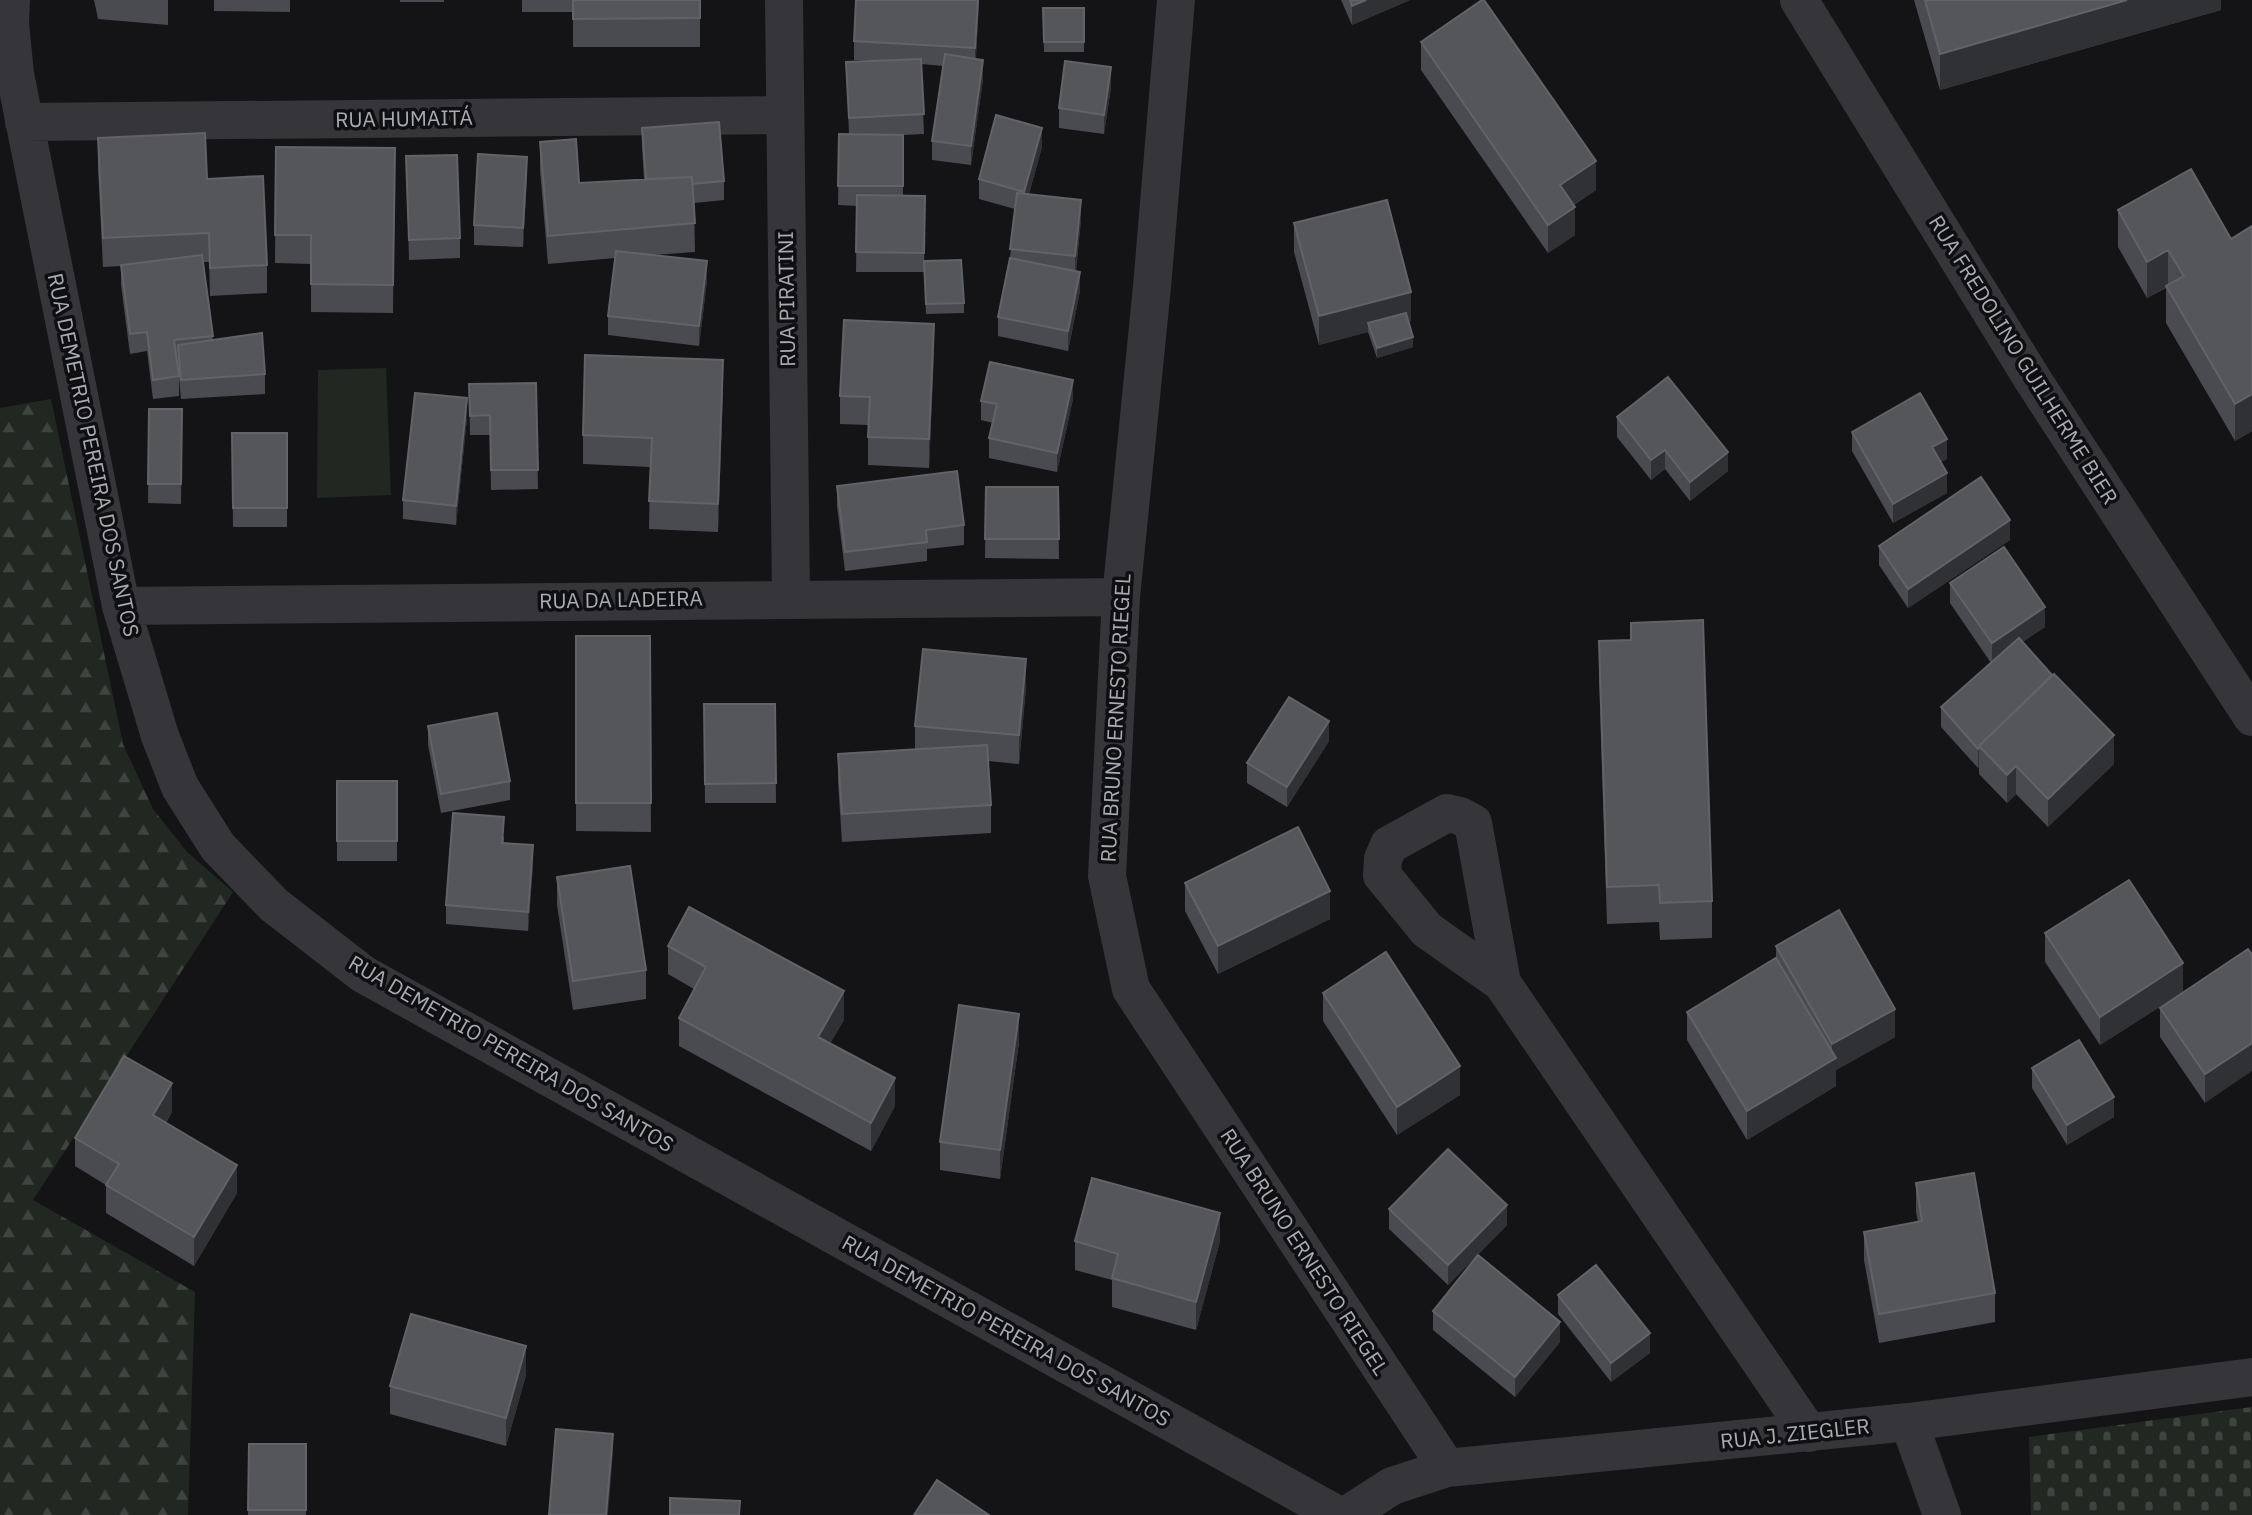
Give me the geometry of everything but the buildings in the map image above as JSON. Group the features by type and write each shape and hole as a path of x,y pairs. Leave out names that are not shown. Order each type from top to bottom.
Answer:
{"street":[{"name":"RUA DEMETRIO PEREIRA DOS SANTOS","path":"11,0 10,23 15,74 121,606 160,736 180,787 218,847 274,905 363,975 1338,1515"},
{"name":"RUA PIRATINI","path":"784,0 791,598"},
{"name":"RUA BRUNO ERNESTO RIEGEL","path":"1176,0 1152,287 1121,597 1107,876 1130,989 1447,1468"},
{"name":"RUA FREDOLINO GUILHERME BIER","path":"1800,0 2034,380 2252,717"},
{"name":"RUA HUMAITÁ","path":"24,122 784,115"},
{"name":"RUA DA LADEIRA","path":"121,606 1121,597"},
{"path":"1502,984 1809,1433"},
{"name":"RUA J. ZIEGLER","path":"1347,1515 1392,1486 1447,1468 1909,1422 2252,1377"},
{"path":"1909,1422 1941,1515"}],"green space":[{"path":"386,368 391,495 317,498 318,370"},
{"path":"51,399 123,744 153,809 187,852 233,892 33,1200 195,1292 188,1515 0,1515 0,408"},
{"path":"2252,1407 2252,1515 2031,1515 2029,1437"}]}
